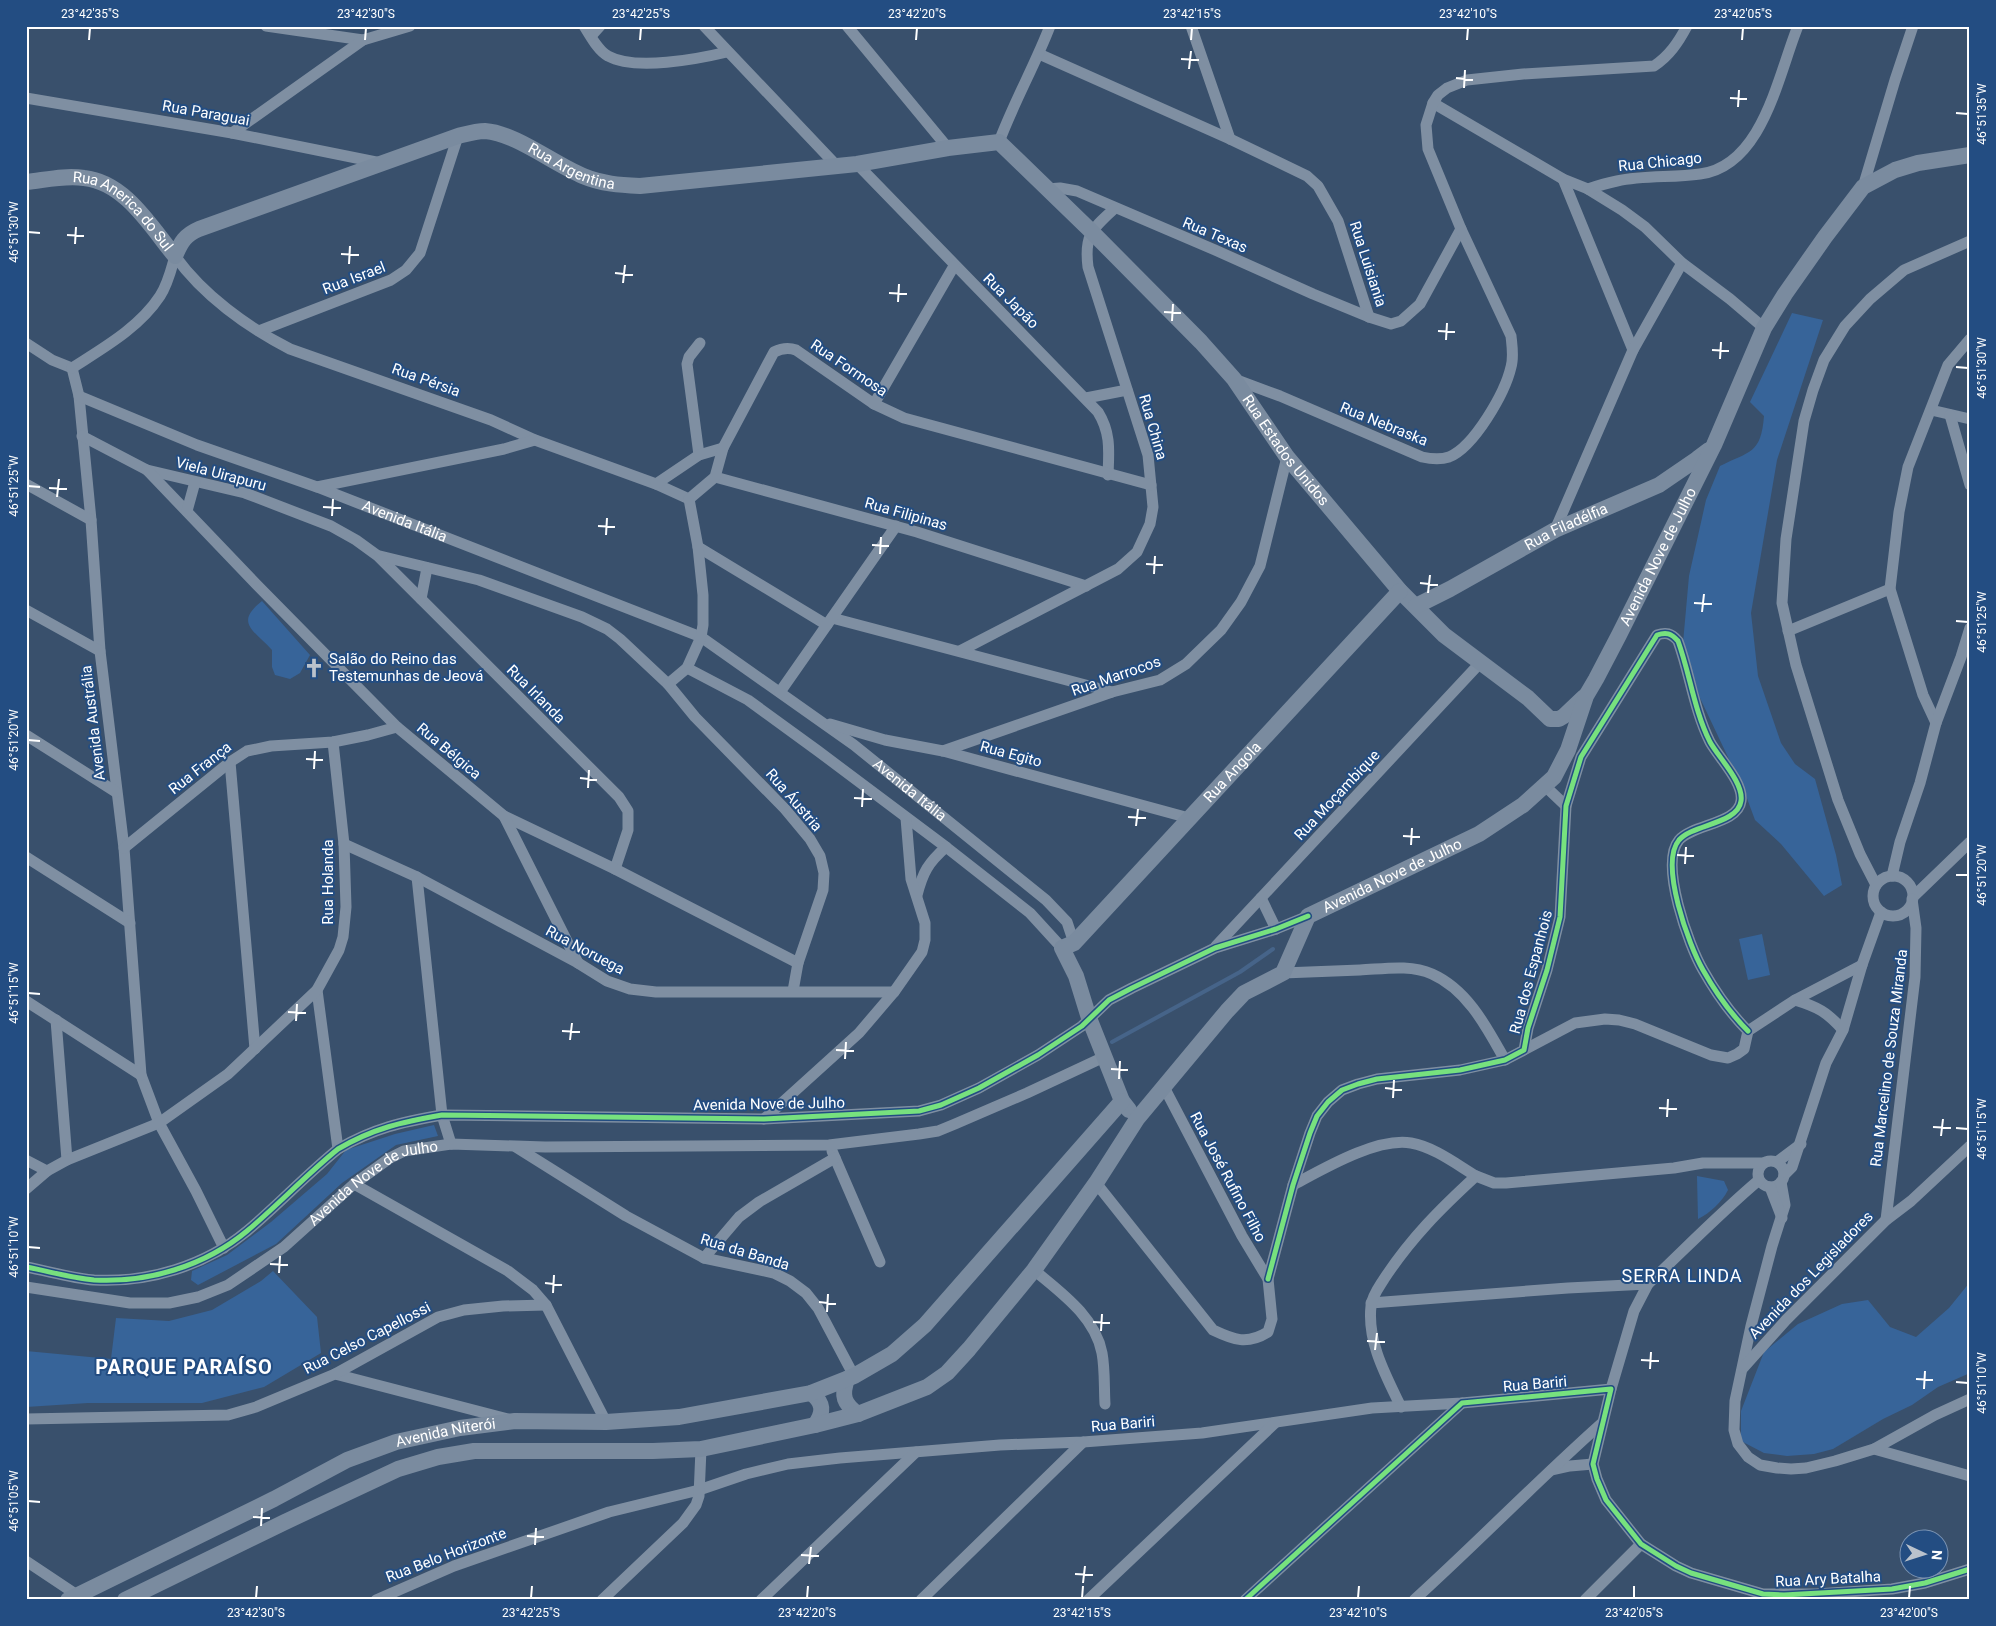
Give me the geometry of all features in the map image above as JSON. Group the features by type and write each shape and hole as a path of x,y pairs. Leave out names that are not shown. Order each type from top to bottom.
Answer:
{"main road":[{"name":"Rua Argentina","path":"175,256 181,242 188,234 199,229 458,136 485,131 502,136 583,176 616,186 654,185 856,164 948,148 999,142"},
{"name":"Rua Estados Unidos","path":"999,142 1166,305 1234,379 1287,456 1400,591 1444,635 1528,698 1550,719 1559,719 1564,716 1586,696"},
{"name":"Avenida Nove de Julho","path":"1308,916 1479,834 1499,822 1545,786 1575,754 1586,696 1714,445 1764,328 1806,264 1864,187 1895,170 1918,163 1970,155"},
{"name":"Rua Anerica do Sul","path":"26,182 59,178 84,178 106,182 125,196 175,256"},
{"name":"Rua Filadélfia","path":"1416,606 1555,530 1659,485 1698,460 1714,445"},
{"path":"1659,485 1672,490 1677,496 1682,510"},
{"name":"Rua Angola","path":"1068,946 1400,591"},
{"path":"1283,973 1308,916"},
{"name":"Avenida Itália","path":"1068,946 1089,1018 1104,1057 1122,1101 1136,1119"},
{"name":"Avenida Niterói","path":"125,1600 398,1469 438,1456 474,1451 644,1451 701,1448 815,1425 858,1414 927,1387 947,1373 969,1349 1034,1270 1096,1183 1136,1119 1227,1011 1244,993 1283,973"},
{"name":"Avenida Niterói","path":"77,1598 347,1460 396,1442 460,1428 514,1421 606,1422 679,1416 811,1393 850,1378 892,1354 924,1325 1122,1101"},
{"path":"850,1378 843,1390 844,1400 848,1407 858,1414"},
{"path":"811,1393 818,1399 822,1408 820,1417 815,1425"},
{"path":"274,1498 285,1522"}],"street":[{"path":"266,26 362,40"},
{"path":"232,133 362,40 410,26"},
{"path":"584,26 606,56 619,61 669,62 727,52"},
{"path":"591,36 600,26"},
{"path":"704,26 836,165"},
{"path":"847,26 948,148"},
{"path":"999,142 1014,103 1039,54 1050,26"},
{"path":"1191,26 1230,139"},
{"path":"1461,229 1428,149 1426,125 1433,103 1438,95 1446,88 1467,80 1523,74 1654,66 1663,60 1678,44 1687,26"},
{"name":"Rua Chicago","path":"1588,189 1618,180 1703,174 1730,163 1746,149 1759,128 1798,26"},
{"path":"1864,187 1892,88 1913,26"},
{"name":"Rua Luisiania","path":"1039,54 1230,139 1307,176 1318,186 1338,221 1369,317 1391,324 1401,322 1412,313 1428,293 1461,229"},
{"name":"Rua Paraguai","path":"26,98 232,133 381,163"},
{"path":"1433,103 1563,179 1588,189 1622,210 1645,227 1682,264 1730,299 1764,328"},
{"name":"Rua Israel","path":"259,331 390,280 406,270 420,252 458,136"},
{"name":"Rua Japão","path":"856,164 954,266 1086,398 1106,425 1109,447 1108,474"},
{"path":"1563,179 1634,350"},
{"name":"Rua Texas","path":"1047,189 1060,188 1077,191 1114,209 1215,250 1369,317"},
{"path":"1091,231 1114,209"},
{"name":"Rua Nebraska","path":"1234,379 1280,396 1422,457 1442,459 1465,447 1498,402 1512,367 1513,350 1511,336 1461,229"},
{"name":"Rua China","path":"960,651 1118,569 1137,552 1150,524 1152,485 1148,455 1088,267 1086,251 1091,231"},
{"path":"1876,885 1860,854 1838,800 1796,664 1782,603 1786,540 1804,421 1824,360 1845,326 1870,299 1904,270 1970,241"},
{"name":"Rua Pérsia","path":"175,256 190,276 207,293 259,331 290,349 482,416 535,440 689,498"},
{"name":"Rua Anerica do Sul","path":"72,368 131,328 159,297 169,279 175,256"},
{"path":"1555,530 1634,350 1682,264"},
{"path":"874,404 954,266"},
{"path":"1936,722 1923,695 1890,589 1899,512 1908,467 1948,365 1970,338"},
{"path":"26,343 52,360 72,368"},
{"path":"699,455 687,364 689,357 700,344"},
{"name":"Rua Formosa","path":"715,477 723,448 774,352 790,348 796,350 874,404 904,418 1152,485"},
{"name":"Avenida Austrália","path":"72,368 79,396 91,520 100,651 124,848 141,1075 159,1123 224,1248"},
{"path":"1086,398 1127,390"},
{"name":"Avenida Itália","path":"79,396 196,445 317,487 701,637 806,712 824,722 1046,900 1067,922 1068,946"},
{"path":"1931,410 1970,420"},
{"path":"1950,415 1970,485"},
{"name":"Viela Uirapuru","path":"82,436 147,470 244,493 331,526 356,540 378,556"},
{"path":"317,487 535,440"},
{"path":"656,484 699,455 723,448"},
{"name":"Rua Marrocos","path":"944,751 1112,692 1160,680 1186,664 1221,630 1241,602 1260,566 1287,456"},
{"name":"Rua Bélgica","path":"147,470 397,728 504,816 798,963"},
{"path":"378,556 479,580 566,610 596,623 620,639 668,684 687,668 701,637 703,595 698,547 689,498 715,477"},
{"name":"Rua Filipinas","path":"715,477 896,526 1086,586"},
{"path":"187,511 195,482"},
{"path":"26,484 91,520"},
{"path":"780,692 896,526"},
{"path":"698,547 829,622 960,651 1112,692"},
{"name":"Rua Irlanda","path":"378,556 619,797 628,811 628,830 626,842 615,870"},
{"path":"421,599 426,568"},
{"path":"1788,631 1890,589"},
{"path":"26,610 100,651"},
{"path":"1892,876 1900,842 1920,783 1936,722 1970,628"},
{"name":"Rua dos Espanhois","path":"1268,1279 1293,1185 1310,1133 1318,1116 1328,1102 1342,1090 1377,1079 1460,1070 1505,1060 1524,1050 1528,1028 1550,961 1560,917 1566,806 1575,754 1657,635 1664,632 1672,634 1678,641 1700,715 1710,740 1736,782 1742,797 1738,810 1731,815 1686,834 1678,841 1674,853 1673,868 1677,900 1701,968 1716,992 1748,1031"},
{"name":"Rua Moçambique","path":"1215,948 1480,662"},
{"name":"Avenida Itália","path":"687,668 748,700 818,750 946,847 1068,946"},
{"name":"Rua Áustria","path":"668,684 694,716 785,808 810,839 820,856 824,873 824,890 798,963 793,991"},
{"name":"Rua Egito","path":"824,722 885,740 944,751 1189,818"},
{"name":"Rua França","path":"124,848 230,762 247,751 271,746 333,742 368,736 397,728"},
{"path":"26,735 116,792"},
{"name":"Rua Holanda","path":"26,1189 47,1171 67,1160 159,1123 228,1074 317,990 339,950 343,937 346,907 344,844 333,742"},
{"path":"230,762 255,1049"},
{"path":"1545,786 1566,806"},
{"path":"504,816 578,963"},
{"path":"764,1119 860,1033 894,992 922,952 925,940 925,923 911,878 906,818"},
{"path":"1913,898 1909,884 1905,879 1892,876 1880,880 1876,885 1873,898 1874,904 1881,912 1890,916 1903,913 1908,909 1913,898 1970,842"},
{"name":"Rua Noruega","path":"344,844 417,877 578,963 607,981 642,991 894,992"},
{"path":"917,897 926,868 934,857 946,847"},
{"path":"26,857 130,922"},
{"path":"417,877 442,1115 451,1144"},
{"path":"1261,898 1276,929"},
{"name":"Rua Marcelino de Souza Miranda","path":"1886,1220 1915,977 1916,928 1913,898"},
{"path":"1718,1163 1776,1186 1792,1167 1826,1063 1843,1030 1862,965 1881,912"},
{"name":"Avenida Nove de Julho","path":"26,1267 94,1280 134,1279 174,1270 224,1248 246,1232 338,1149 355,1138 383,1127 442,1115 764,1119 896,1113 920,1111 941,1106 979,1088 1069,1036 1109,1000 1215,948 1276,929 1308,916"},
{"path":"1524,1050 1574,1023 1612,1019 1635,1024 1711,1055 1728,1058 1744,1048 1748,1031 1795,1000 1862,965"},
{"path":"1283,973 1394,968 1414,969 1431,974 1446,982 1479,1015 1505,1060"},
{"path":"317,990 338,1149"},
{"path":"1795,1000 1814,1006 1827,1013 1843,1030"},
{"path":"26,1002 141,1075"},
{"path":"56,1020 67,1160"},
{"name":"Avenida Nove de Julho","path":"26,1287 130,1303 169,1303 198,1297 228,1285 284,1247 354,1184 404,1150 451,1144 515,1146 829,1145 938,1131 1027,1093 1104,1057"},
{"name":"Rua José Rufino Filho","path":"1096,1183 1213,1330 1232,1339 1244,1340 1258,1338 1268,1332 1272,1319 1268,1279 1242,1236 1164,1087"},
{"path":"1293,1185 1350,1157 1376,1146 1394,1142 1411,1143 1431,1149 1476,1176 1494,1182 1506,1183 1718,1163 1763,1163 1770,1160 1782,1167 1785,1205 1772,1246 1735,1401 1734,1430 1738,1444 1748,1457 1760,1465 1790,1469 1806,1468 1835,1461 1874,1449 1970,1398"},
{"path":"1776,1162 1801,1144"},
{"path":"829,1145 880,1262"},
{"name":"Rua da Banda","path":"515,1146 626,1216 704,1258 774,1273 790,1281 806,1294 818,1308 850,1378"},
{"name":"Avenida dos Legisladores","path":"1742,1369 1792,1313 1886,1220 1911,1202 1970,1146"},
{"path":"704,1258 740,1217 759,1202 836,1158"},
{"path":"26,1160 47,1171"},
{"path":"1763,1163 1759,1168 1763,1182 1782,1218"},
{"path":"1401,1407 1385,1374 1373,1340 1370,1320 1371,1303 1399,1255 1435,1214 1476,1176"},
{"path":"1548,1472 1570,1466 1594,1464 1602,1423 1634,1311 1648,1284 1696,1240 1729,1205 1763,1182"},
{"path":"354,1184 508,1271 533,1290 546,1306 606,1422"},
{"path":"1034,1270 1077,1307 1090,1324 1102,1352 1105,1404"},
{"path":"1371,1303 1648,1284"},
{"name":"Rua Celso Capellossi","path":"26,1419 228,1415 256,1407 335,1374 438,1317 464,1310 503,1306 546,1306"},
{"path":"335,1374 514,1421"},
{"name":"Rua Bariri","path":"699,1490 746,1474 788,1464 840,1458 1000,1445 1083,1442 1202,1433 1340,1412 1611,1389"},
{"path":"1245,1600 1462,1403"},
{"path":"1088,1600 1275,1423"},
{"path":"1414,1600 1513,1509 1548,1472 1602,1423"},
{"path":"921,1600 1083,1442"},
{"path":"602,1600 683,1523 696,1505 699,1490 701,1448"},
{"path":"1874,1449 1970,1476"},
{"path":"761,1600 916,1452"},
{"name":"Rua Ary Batalha","path":"1594,1464 1597,1479 1606,1500 1641,1544 1691,1573 1762,1594 1816,1594 1892,1589 1970,1569"},
{"name":"Rua Belo Horizonte","path":"376,1600 454,1566 609,1512 699,1490"},
{"path":"1585,1600 1641,1544"},
{"path":"26,1561 77,1598"}],"shaded area":[{"path":"1792,313 1823,320 1777,460 1751,613 1758,676 1781,743 1795,764 1815,779 1836,855 1842,885 1824,896 1781,844 1755,820 1745,793 1700,698 1683,643 1689,576 1706,500 1720,466 1746,454 1757,445 1764,416 1750,402"},
{"path":"262,601 310,655 300,673 290,679 275,675 272,667 272,650 254,632 248,621 249,615"},
{"path":"1762,934 1770,975 1748,980 1739,939"},
{"path":"434,1125 438,1136 396,1145 342,1183 276,1244 198,1285 191,1280 192,1271 227,1255 271,1222 327,1174 346,1150 395,1134"},
{"path":"1697,1176 1724,1181 1728,1190 1715,1207 1698,1219"},
{"path":"273,1271 317,1317 321,1353 264,1387 202,1403 88,1403 26,1407 26,1351 111,1359 116,1318 169,1321 212,1310 261,1281"},
{"path":"1970,1282 1970,1373 1938,1387 1912,1405 1883,1419 1833,1449 1814,1454 1787,1456 1764,1453 1741,1441 1741,1411 1764,1352 1798,1324 1842,1304 1868,1300 1890,1327 1916,1337 1949,1308"}],"waterway":[{"path":"1112,1042 1240,972 1273,949"}],"cycle path":[{"path":"1268,1279 1293,1185 1310,1133 1317,1116 1328,1102 1342,1090 1358,1084 1377,1079 1460,1070 1505,1060 1524,1050 1528,1028 1547,970 1560,917 1566,806 1581,757 1657,635 1660,634 1666,633 1678,641 1705,730 1710,742 1739,786 1741,794 1738,809 1732,815 1694,830 1679,840 1674,851 1672,867 1678,905 1697,959 1718,995 1748,1031"},
{"path":"26,1267 94,1280 135,1279 175,1270 213,1254 231,1243 270,1211 338,1149 388,1127 442,1115 764,1119 919,1111 941,1105 979,1088 1038,1055 1082,1026 1109,1000 1132,988 1215,948 1276,929 1308,916"},
{"path":"1245,1600 1462,1403 1611,1389 1593,1464 1597,1479 1606,1500 1641,1544 1676,1566 1691,1573 1763,1594 1784,1595 1892,1589 1925,1583 1970,1569"}],"place":[{"name":"Salão do Reino das Testemunhas de Jeová","path":"314,668"}],"district":[{"name":"SERRA LINDA","path":"1682,1275"},
{"name":"PARQUE PARAÍSO","path":"184,1367"}]}
